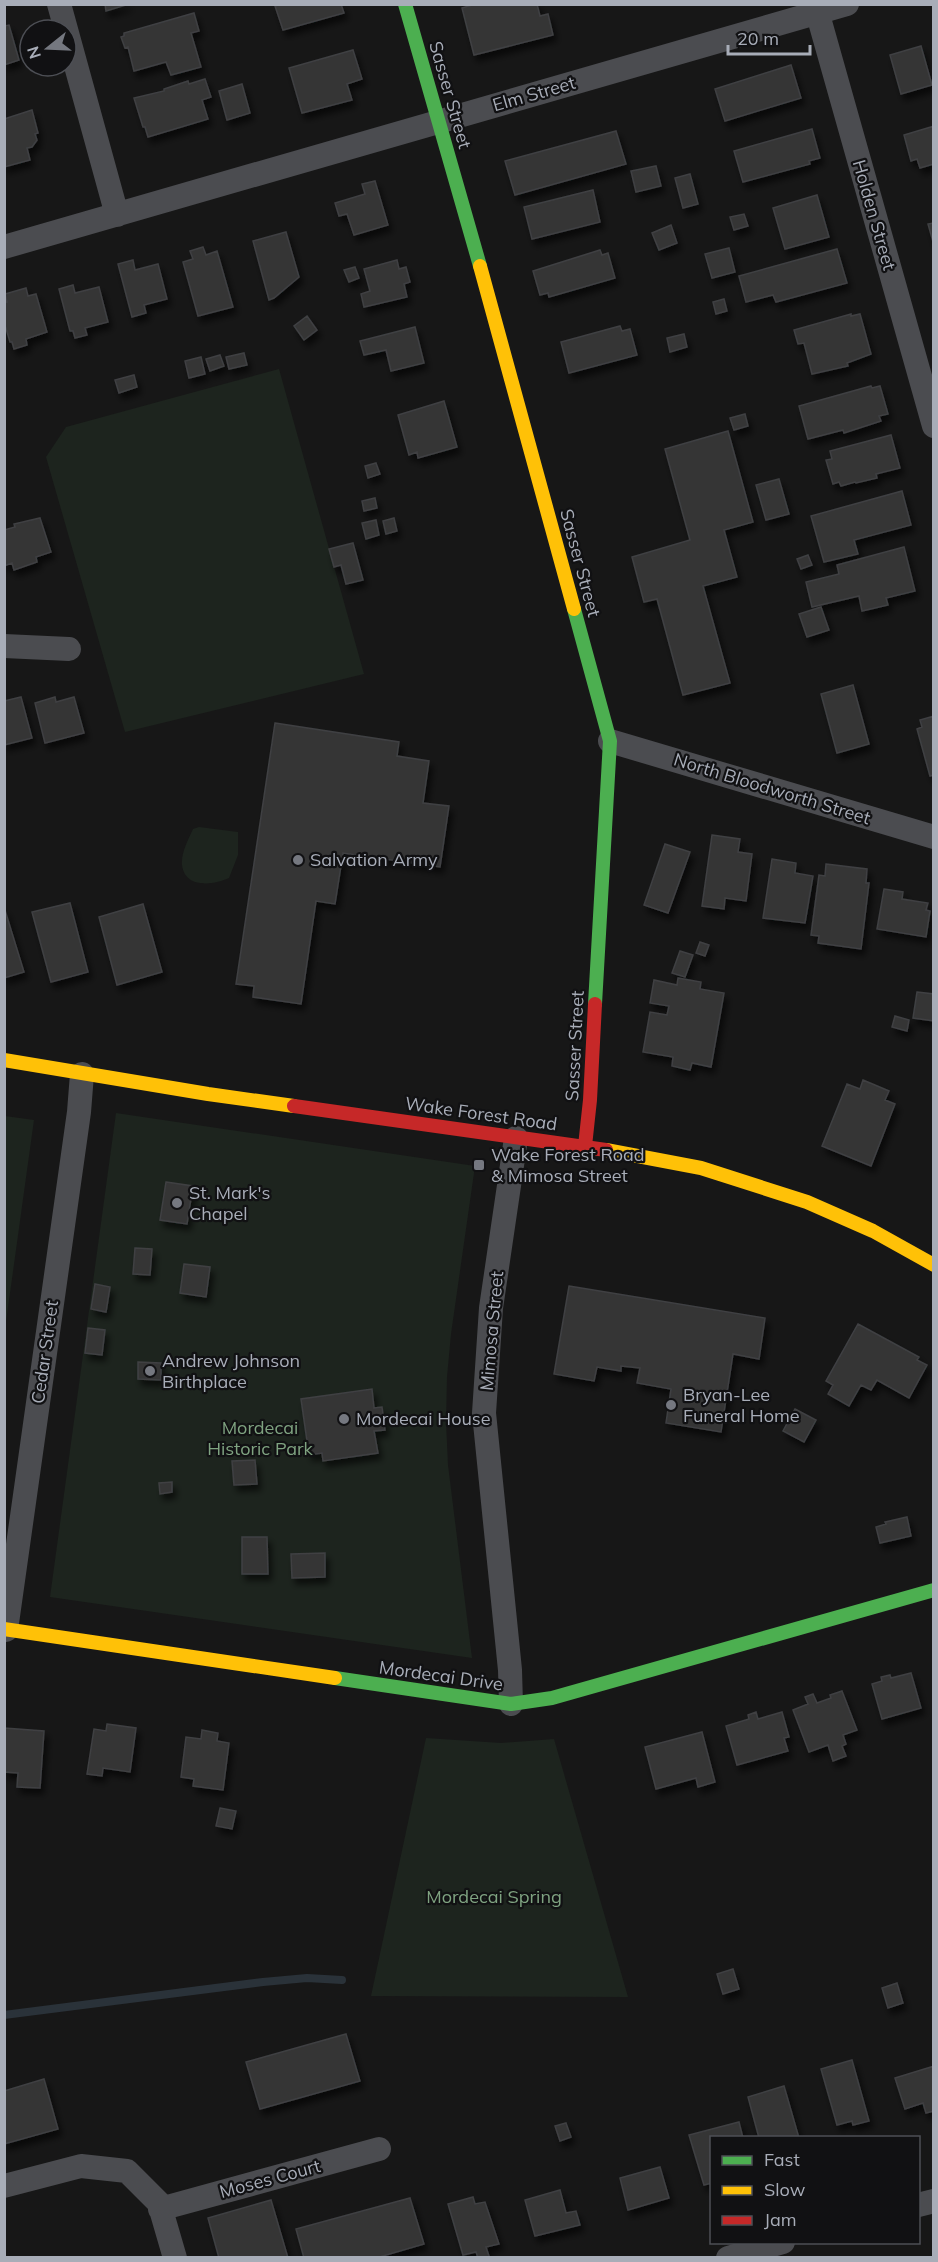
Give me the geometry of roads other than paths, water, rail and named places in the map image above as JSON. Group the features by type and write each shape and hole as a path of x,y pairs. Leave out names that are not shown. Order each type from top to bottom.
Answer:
{"street":[{"path":"59,4 117,215"},
{"name":"Sasser Street","path":"405,4 440,122 610,741 591,1088 585,1146"},
{"name":"Elm Street","path":"4,247 440,122 816,8 847,4"},
{"name":"Holden Street","path":"816,8 933,426"},
{"path":"4,646 69,649"},
{"name":"North Bloodworth Street","path":"610,741 933,837"},
{"name":"Wake Forest Road","path":"4,1060 82,1074 516,1138 585,1146 701,1168 807,1202 873,1230 933,1265"},
{"name":"Cedar Street","path":"5,1629 79,1112 82,1074"},
{"name":"Mimosa Street","path":"511,1704 484,1413 491,1308 516,1138"},
{"name":"Mordecai Drive","path":"5,1629 511,1704 552,1698 933,1590"},
{"name":"Moses Court","path":"160,2209 380,2149"},
{"path":"4,2186 81,2166 127,2172 159,2203 176,2258"},
{"path":"728,2258 776,2244"}],"waterway":[{"path":"4,2015 263,1982 307,1978 342,1980"}],"place":[{"name":"Salvation Army","path":"298,860"},
{"name":"Wake Forest Road & Mimosa Street","path":"479,1165"},
{"name":"St. Mark's Chapel","path":"177,1203"},
{"name":"Andrew Johnson Birthplace","path":"150,1371"},
{"name":"Bryan-Lee Funeral Home","path":"671,1405"},
{"name":"Mordecai House","path":"344,1419"}],"park label":[{"name":"Mordecai Historic Park","path":"260,1438"},
{"name":"Mordecai Spring","path":"494,1897"}]}
